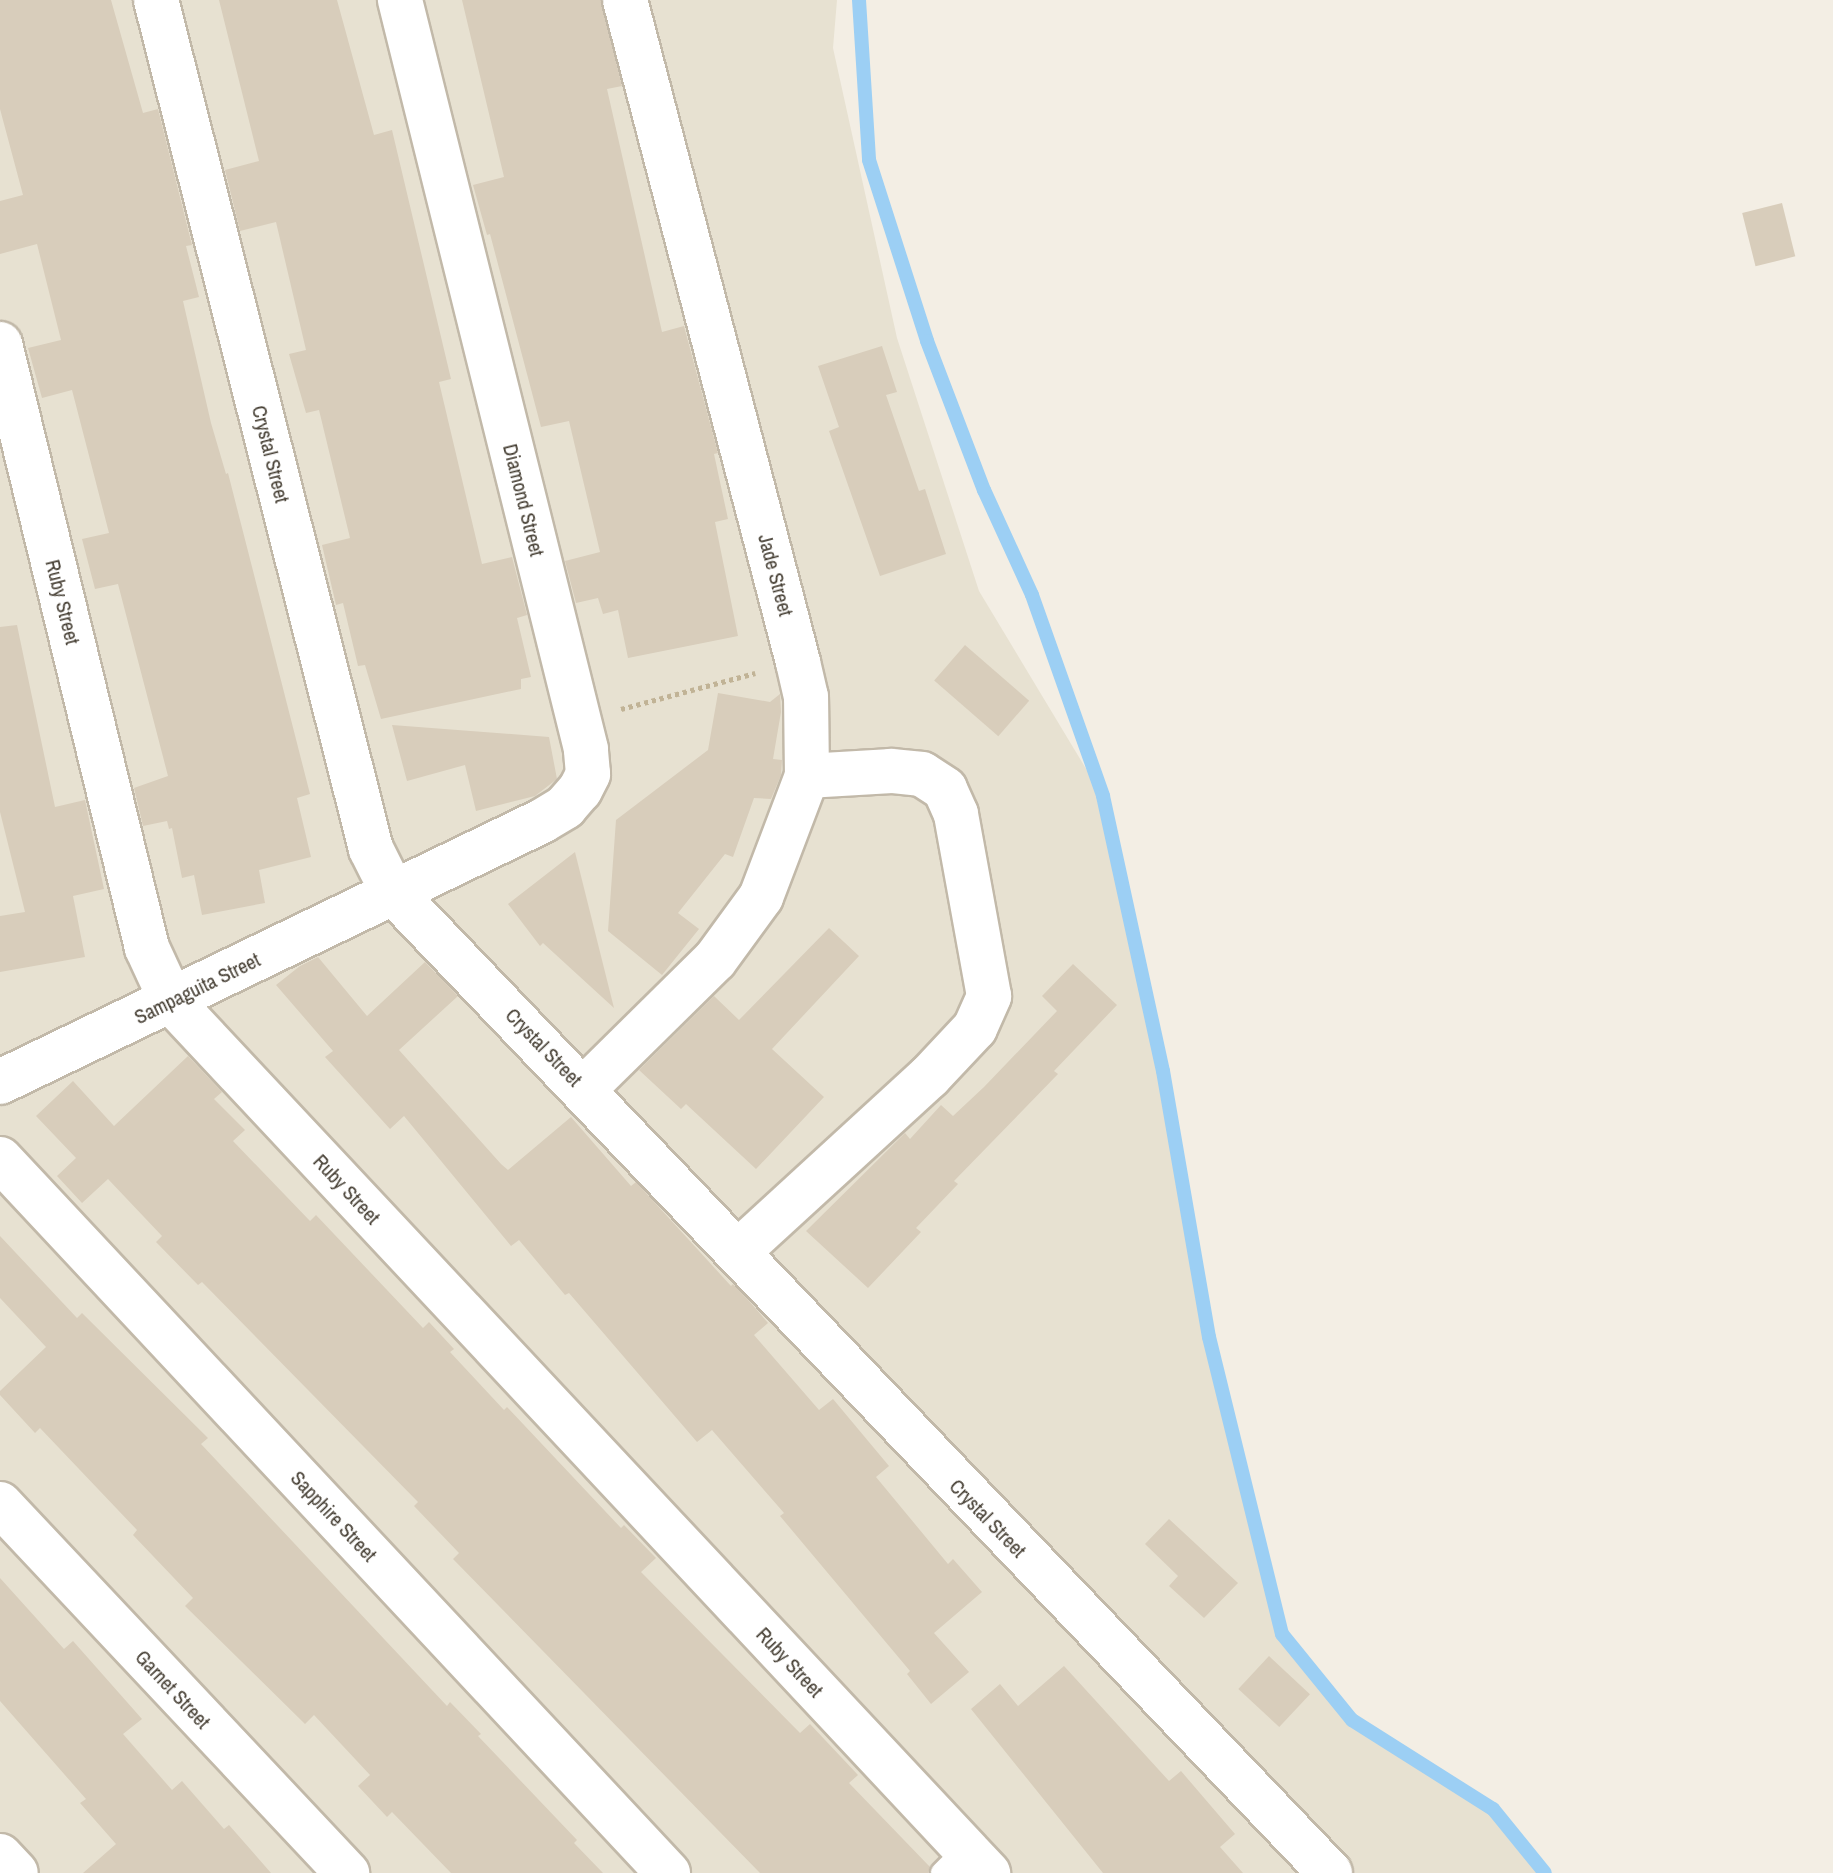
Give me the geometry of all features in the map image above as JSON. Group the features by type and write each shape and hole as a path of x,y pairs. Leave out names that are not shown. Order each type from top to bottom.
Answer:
{"street":[{"name":"Crystal Street","path":"156,0 371,849 392,891 585,1088 915,1442 1330,1873"},
{"name":"Diamond Street","path":"392,891 565,807 580,790 588,774 579,720 400,0"},
{"name":"Jade Street","path":"585,1088 715,960 761,897 807,776 806,697 798,662 625,0"},
{"name":"Ruby Street","path":"0,344 147,948 172,1002 965,1865"},
{"path":"739,1251 929,1077 975,1028 989,996 956,814 945,789 922,774 891,771 807,776"},
{"name":"Sampaguita Street","path":"0,1082 172,1002 392,891"},
{"name":"Sapphire Street","path":"0,1159 668,1873"},
{"name":"Garnet Street","path":"0,1504 347,1873"},
{"path":"0,1856 16,1873"}],"path":[{"path":"579,720 798,662"}],"shaded area":[{"path":"0,0 837,0 833,48 897,338 979,591 1103,797 1163,1071 1209,1337 1282,1634 1352,1720 1493,1809 1545,1873 0,1873"}],"building":[{"path":"0,0 111,0 143,113 158,109 192,245 186,246 199,297 183,301 211,423 228,473 310,794 297,798 311,857 259,870 265,903 202,915 194,875 182,878 172,828 169,829 167,821 143,826 134,788 168,776 118,584 95,589 82,539 109,533 72,390 42,398 28,348 61,340 37,244 0,254 0,201 23,195 0,109"},
{"path":"219,0 337,0 374,135 392,130 451,379 439,382 482,564 512,557 527,615 517,618 531,677 521,679 521,689 381,719 365,665 358,666 343,603 336,605 322,545 350,538 319,410 306,413 289,354 306,350 276,222 240,231 225,170 259,161"},
{"path":"462,0 601,0 622,86 607,89 662,332 684,326 718,453 714,454 728,519 715,522 738,636 628,658 618,610 603,614 598,598 576,603 565,561 600,552 569,421 541,427 490,234 487,235 473,185 504,177"},
{"path":"1782,203 1795,256 1756,266 1742,213"},
{"path":"882,346 897,392 886,395 919,491 925,489 946,554 880,576 829,431 839,427 818,366"},
{"path":"17,625 55,807 85,800 104,889 73,896 85,957 0,972 0,916 25,912 0,812 0,627"},
{"path":"965,645 1029,701 998,736 934,680"},
{"path":"718,693 770,702 780,694 781,712 773,759 782,760 781,775 771,799 754,798 733,857 725,854 678,913 699,929 662,975 608,931 616,820 708,750"},
{"path":"392,725 549,737 557,779 535,796 476,811 465,765 407,781"},
{"path":"575,852 614,1008 543,943 540,946 508,904"},
{"path":"829,928 859,956 772,1049 824,1097 756,1169 686,1104 681,1109 639,1070 714,996 739,1020"},
{"path":"318,957 367,1016 425,962 458,996 399,1050 501,1164 508,1170 571,1117 631,1186 636,1182 731,1286 733,1284 750,1302 768,1323 754,1335 819,1410 833,1399 889,1466 876,1477 948,1564 953,1559 982,1592 934,1633 969,1672 931,1704 907,1674 910,1671 780,1516 784,1513 712,1430 697,1442 569,1293 565,1295 519,1240 511,1246 404,1116 390,1129 325,1057 333,1051 276,985 300,966"},
{"path":"1073,964 1117,1005 1054,1071 1058,1074 954,1181 958,1184 916,1228 921,1232 868,1288 806,1231 905,1133 910,1139 941,1105 953,1116 984,1087 1057,1011 1042,996"},
{"path":"188,1056 222,1092 214,1099 245,1130 233,1141 310,1221 316,1215 423,1328 429,1322 454,1349 450,1352 504,1410 507,1407 621,1528 624,1525 656,1558 641,1572 800,1733 810,1724 858,1775 849,1783 930,1867 928,1873 760,1873 453,1559 459,1553 414,1506 418,1502 202,1282 198,1285 156,1242 162,1236 108,1179 82,1203 57,1176 76,1158 36,1116 73,1081 114,1126"},
{"path":"0,1236 77,1318 82,1313 208,1438 201,1444 447,1706 450,1702 481,1734 478,1736 577,1840 574,1843 603,1873 451,1873 392,1812 387,1817 358,1786 370,1775 314,1715 305,1724 185,1606 193,1598 133,1535 137,1530 40,1428 35,1433 0,1395 0,1391 46,1347 0,1298"},
{"path":"1169,1519 1238,1583 1204,1618 1169,1586 1178,1576 1145,1544"},
{"path":"0,1578 64,1649 73,1641 142,1719 123,1734 172,1790 182,1781 224,1829 229,1825 271,1873 83,1873 116,1844 80,1803 86,1799 0,1701"},
{"path":"1269,1656 1310,1694 1279,1727 1238,1689"},
{"path":"1064,1666 1169,1781 1181,1771 1235,1834 1220,1847 1243,1873 1103,1873 971,1709 1000,1684 1018,1706"}],"waterway":[{"path":"859,0 869,160 927,341 984,490 1032,595 1103,796 1163,1071 1209,1337 1282,1634 1352,1720 1493,1809 1545,1873"}]}
